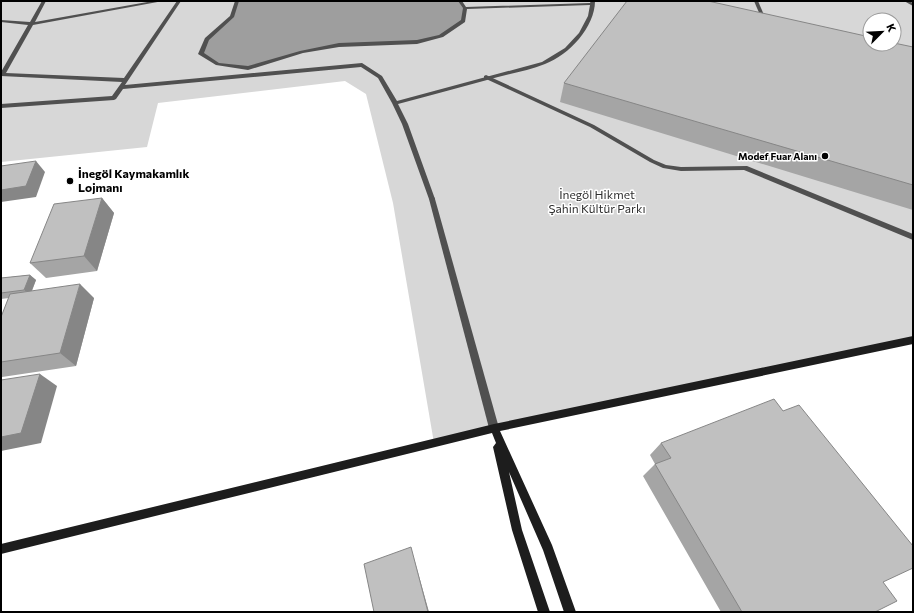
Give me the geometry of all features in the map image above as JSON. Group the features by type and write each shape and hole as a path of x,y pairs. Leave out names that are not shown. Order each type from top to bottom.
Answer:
{"main road":[{"path":"1,549 494,428 913,340"},
{"path":"494,428 517,530 544,612"},
{"path":"494,428 548,549 570,612"}],"street":[{"path":"44,1 2,74 125,80"},
{"path":"1,21 32,24 161,1"},
{"path":"1,106 114,98 179,1"},
{"path":"237,1 232,16 207,39 201,54 218,64 248,68 302,52 339,45 417,42 441,36 463,21 465,8 460,1"},
{"path":"756,1 768,28"},
{"path":"906,1 913,5"},
{"path":"395,103 544,62 567,49 581,34 590,16 593,3 465,8"},
{"path":"122,87 362,65 380,77 405,124 432,199 494,428"},
{"path":"486,77 592,126 665,167 681,169 745,168 913,237"}],"green space":[{"name":"İnegöl Hikmet Şahin Kültür Parkı","path":"1,1 913,1 913,340 434,443 393,203 366,94 345,81 158,103 147,147 1,162"}],"shaded area":[{"path":"237,1 460,1 465,8 463,21 441,36 417,42 339,45 302,52 248,68 218,64 201,54 207,39 232,17"}],"building":[{"name":"Modef Fuar Alanı","path":"627,1 708,1 862,35 862,52 902,52 902,45 913,47 913,185 564,83"},
{"path":"36,161 26,186 1,190 1,166"},
{"path":"102,198 84,256 30,263 54,204"},
{"path":"30,275 24,290 1,293 1,278"},
{"path":"80,284 60,353 1,362 1,317 10,294"},
{"path":"40,374 21,433 1,437 1,380"},
{"path":"774,399 783,411 799,405 913,546 913,568 883,582 897,601 875,612 742,612 655,464 671,458 661,443"},
{"path":"411,547 428,612 374,612 364,564"}],"place":[{"name":"Modef Fuar Alanı","path":"825,156"},
{"name":"İnegöl Kaymakamlık Lojmanı","path":"70,181"}]}
